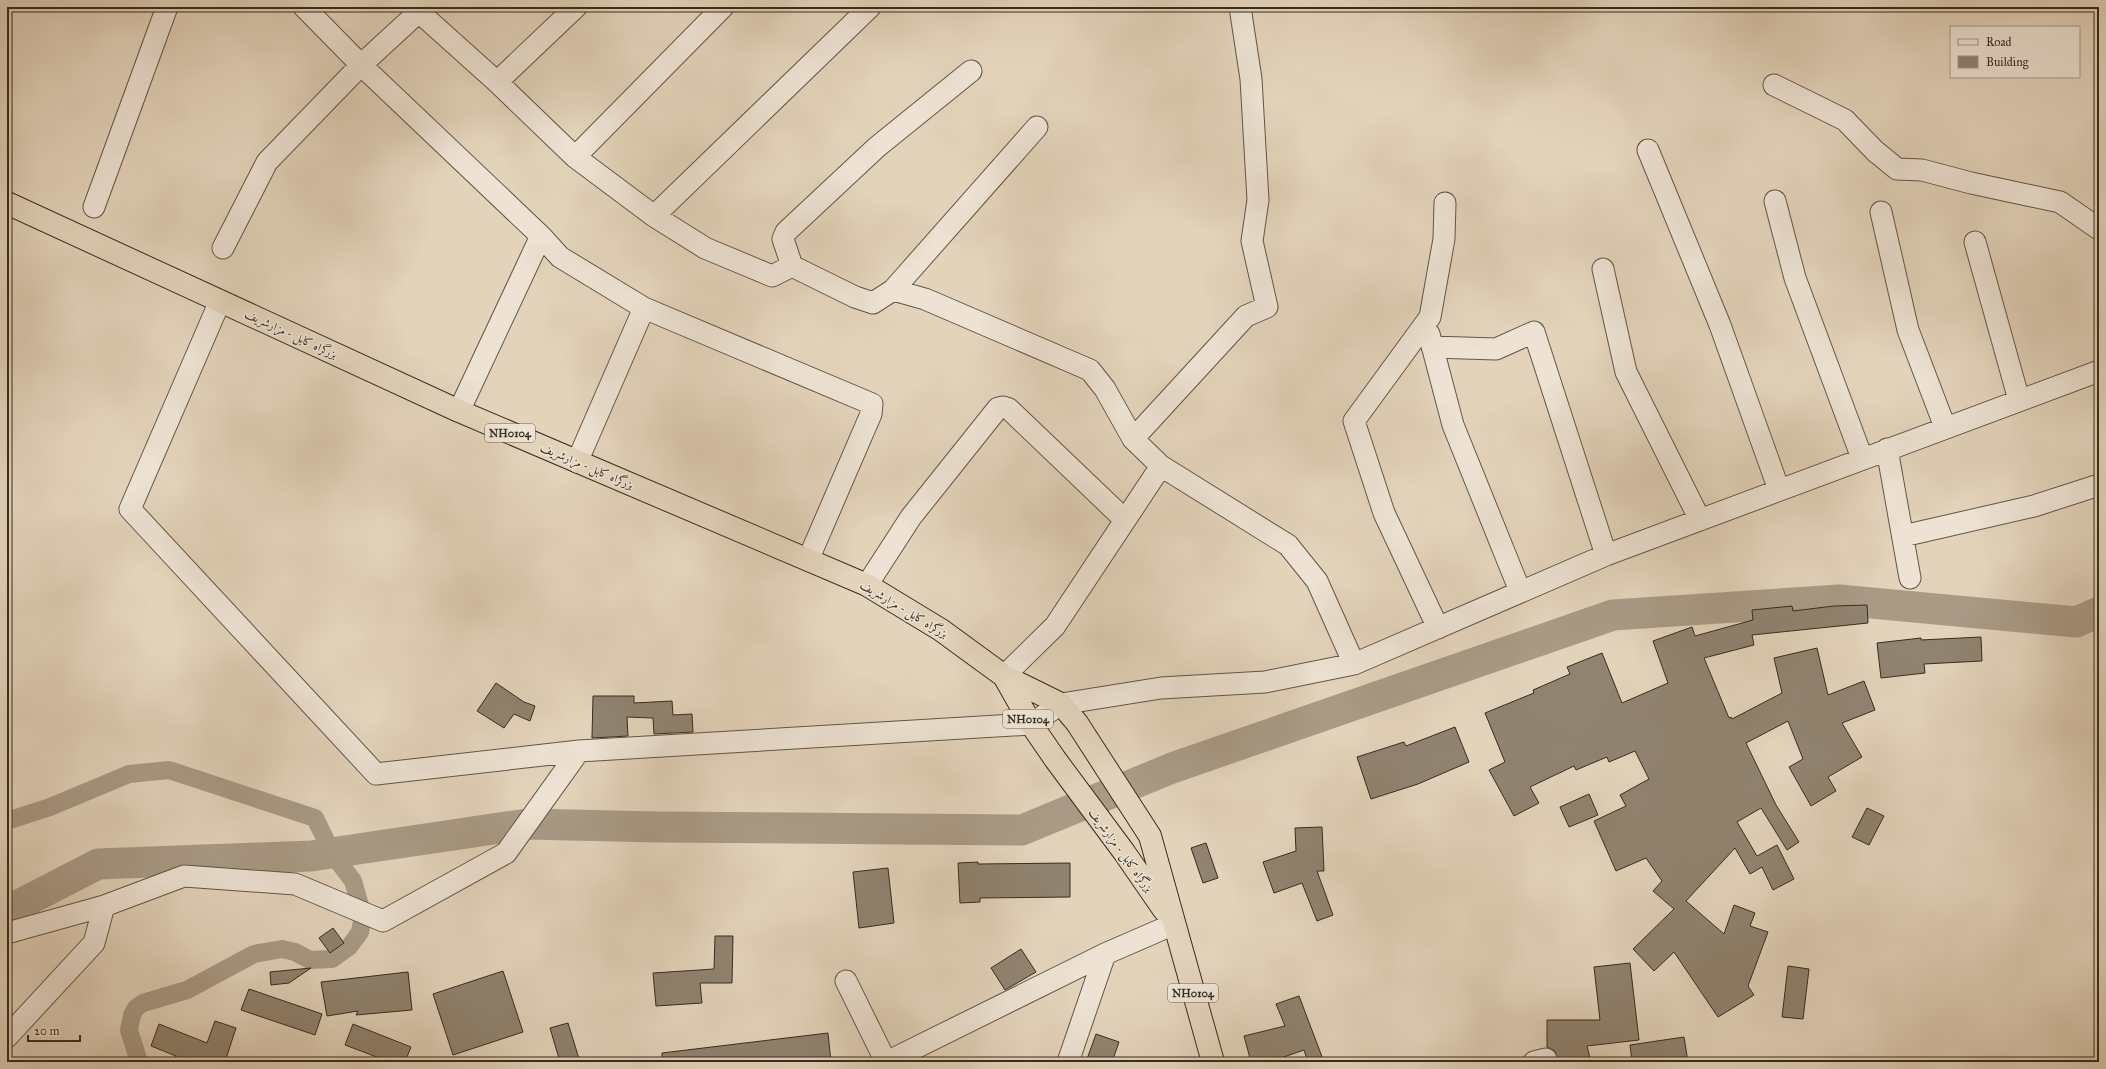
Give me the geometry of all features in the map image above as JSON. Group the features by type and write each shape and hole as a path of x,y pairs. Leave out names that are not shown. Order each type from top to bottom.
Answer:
{"highway":[{"name":"بزرگراه کابل - مزارشریف","path":"7,203 460,411 867,585 941,630 1004,676 1061,704 1077,724 1150,836 1213,1062"},
{"name":"بزرگراه کابل - مزارشریف","path":"1004,676 1031,724 1124,852 1174,924"}],"street":[{"path":"94,207 167,7"},
{"path":"304,7 361,65 541,236 560,257 644,308 872,404 871,414 808,560"},
{"path":"497,82 576,7"},
{"path":"575,157 723,7"},
{"path":"654,216 870,7"},
{"path":"1133,439 1246,316 1267,307 1252,241 1258,200 1251,80 1240,7"},
{"path":"222,248 267,162 361,65 421,10 575,157 654,216 705,248 772,276 792,266"},
{"path":"971,70 877,147 786,232 783,240 792,266 855,297 873,303 893,290 1038,127"},
{"path":"1774,85 1845,120 1875,151 1897,169 1922,170 1971,183 2060,202 2099,229"},
{"path":"1648,150 1720,325 1780,490"},
{"path":"1775,201 1795,278 1862,458"},
{"path":"1438,628 1384,513 1354,421 1430,317 1444,239 1445,203"},
{"path":"1881,212 1908,330 1945,427"},
{"path":"460,411 541,236"},
{"path":"1975,242 2019,400"},
{"path":"1603,269 1626,372 1700,520"},
{"path":"893,290 925,299 1090,370 1105,389 1133,439 1160,466 1288,545 1317,581 1354,664"},
{"path":"220,301 130,509 376,774 579,751 1031,724 1061,704 1161,688 1265,682 1354,664 1606,555 1945,427 2099,371"},
{"path":"577,462 644,308"},
{"path":"1426,323 1453,425 1520,591"},
{"path":"1432,346 1496,349 1534,332 1606,555"},
{"path":"867,585 911,517 998,408 1003,407 1009,409 1124,519"},
{"path":"1887,449 1910,578"},
{"path":"1004,676 1055,626 1160,466"},
{"path":"1903,536 2034,506 2099,485"},
{"path":"7,933 104,906 184,876 295,884 383,921 506,853 579,751"},
{"path":"7,1037 94,943 104,906"},
{"path":"846,981 886,1062 1105,954 1174,924"},
{"path":"1068,1062 1105,954"}],"building":[{"path":"1867,605 1868,623 1752,635 1754,645 1704,658 1729,718 1731,717 1732,719 1782,693 1774,658 1817,648 1828,695 1864,681 1875,710 1842,723 1862,757 1828,777 1836,791 1811,806 1789,767 1803,759 1788,721 1746,743 1776,805 1799,842 1787,850 1761,808 1737,822 1757,856 1777,845 1794,879 1773,890 1762,867 1750,874 1735,848 1686,901 1724,934 1734,905 1755,913 1750,926 1768,932 1748,986 1754,995 1718,1017 1674,952 1654,971 1633,949 1674,909 1653,891 1662,881 1646,858 1616,871 1594,821 1626,806 1620,795 1649,779 1635,751 1609,762 1607,757 1576,770 1574,766 1530,787 1539,803 1514,816 1489,770 1505,762 1485,713 1534,693 1533,690 1570,674 1567,667 1602,653 1622,703 1668,683 1653,641 1692,627 1695,636 1753,620 1752,610 1792,606 1793,611 1834,606"},
{"path":"1981,637 1982,661 1924,664 1925,673 1881,678 1877,643 1921,638 1921,640"},
{"path":"496,683 524,702 535,706 530,721 514,714 504,728 477,711"},
{"path":"593,696 634,696 634,703 672,701 673,715 692,714 693,732 654,734 653,718 627,717 628,736 592,738"},
{"path":"1455,727 1469,762 1418,784 1371,799 1357,757 1404,742 1406,746"},
{"path":"1589,794 1598,815 1569,827 1560,807"},
{"path":"1867,808 1884,816 1869,845 1852,837"},
{"path":"1322,827 1324,871 1317,871 1333,915 1317,921 1302,883 1274,893 1263,862 1296,851 1295,828"},
{"path":"1206,843 1218,878 1203,883 1191,848"},
{"path":"978,862 978,864 1070,863 1070,897 980,898 980,902 960,903 958,863"},
{"path":"888,868 894,923 859,928 853,872"},
{"path":"333,928 344,943 330,953 319,938"},
{"path":"715,936 733,936 732,983 700,983 702,1003 656,1006 653,973 714,969"},
{"path":"1021,949 1036,972 1005,990 991,968"},
{"path":"1630,963 1639,1040 1587,1046 1591,1062 1558,1062 1555,1051 1547,1047 1547,1020 1600,1020 1594,967"},
{"path":"1788,966 1809,969 1803,1019 1782,1017"},
{"path":"311,968 289,983 271,985 270,972"},
{"path":"503,971 523,1032 453,1055 433,994"},
{"path":"408,972 412,1010 356,1015 358,1011 327,1016 321,982"},
{"path":"249,989 322,1014 315,1035 241,1010"},
{"path":"1299,996 1324,1062 1308,1062 1304,1050 1275,1060 1274,1057 1251,1062 1244,1036 1285,1026 1276,1004"},
{"path":"215,1021 236,1028 225,1062 173,1062 176,1056 151,1046 159,1024 207,1043"},
{"path":"568,1023 580,1062 560,1062 550,1028"},
{"path":"353,1024 411,1047 405,1062 390,1062 345,1045"},
{"path":"828,1033 831,1062 662,1062 662,1053"},
{"path":"1096,1034 1119,1042 1112,1062 1086,1062"},
{"path":"1684,1037 1688,1062 1632,1062 1630,1045"}],"waterway":[{"path":"7,911 98,864 311,856 527,824 658,827 1022,830 1172,768 1613,615 1839,600 2076,622 2099,612"},
{"path":"7,821 50,807 129,774 169,770 315,818 332,853 353,881 363,916 360,932 349,947 332,959 310,960 295,952 282,949 254,954 187,990 143,1003 136,1008 132,1015 129,1030 139,1062"}]}
